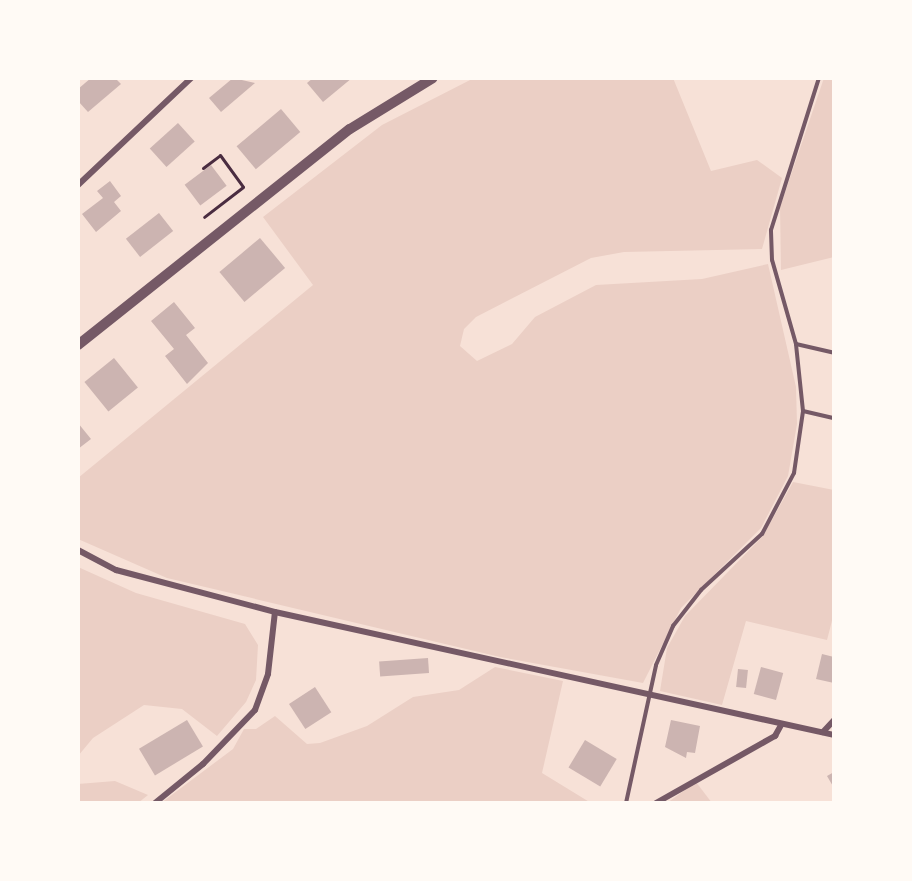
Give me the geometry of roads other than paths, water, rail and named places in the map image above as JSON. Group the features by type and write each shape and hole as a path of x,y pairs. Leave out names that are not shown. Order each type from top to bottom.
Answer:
{"street":[{"path":"78,185 191,78"},
{"path":"78,345 350,129 433,78"},
{"path":"78,550 116,570 275,612 834,735"},
{"path":"155,803 203,764 255,710 268,674 275,612"},
{"path":"824,732 834,720"},
{"path":"656,803 775,736 781,724"}],"lane":[{"path":"626,803 656,665 673,626 701,590 762,534 789,489 803,411 796,344 772,260 771,230 819,78"},
{"path":"796,344 834,353"},
{"path":"803,411 834,418"}]}
